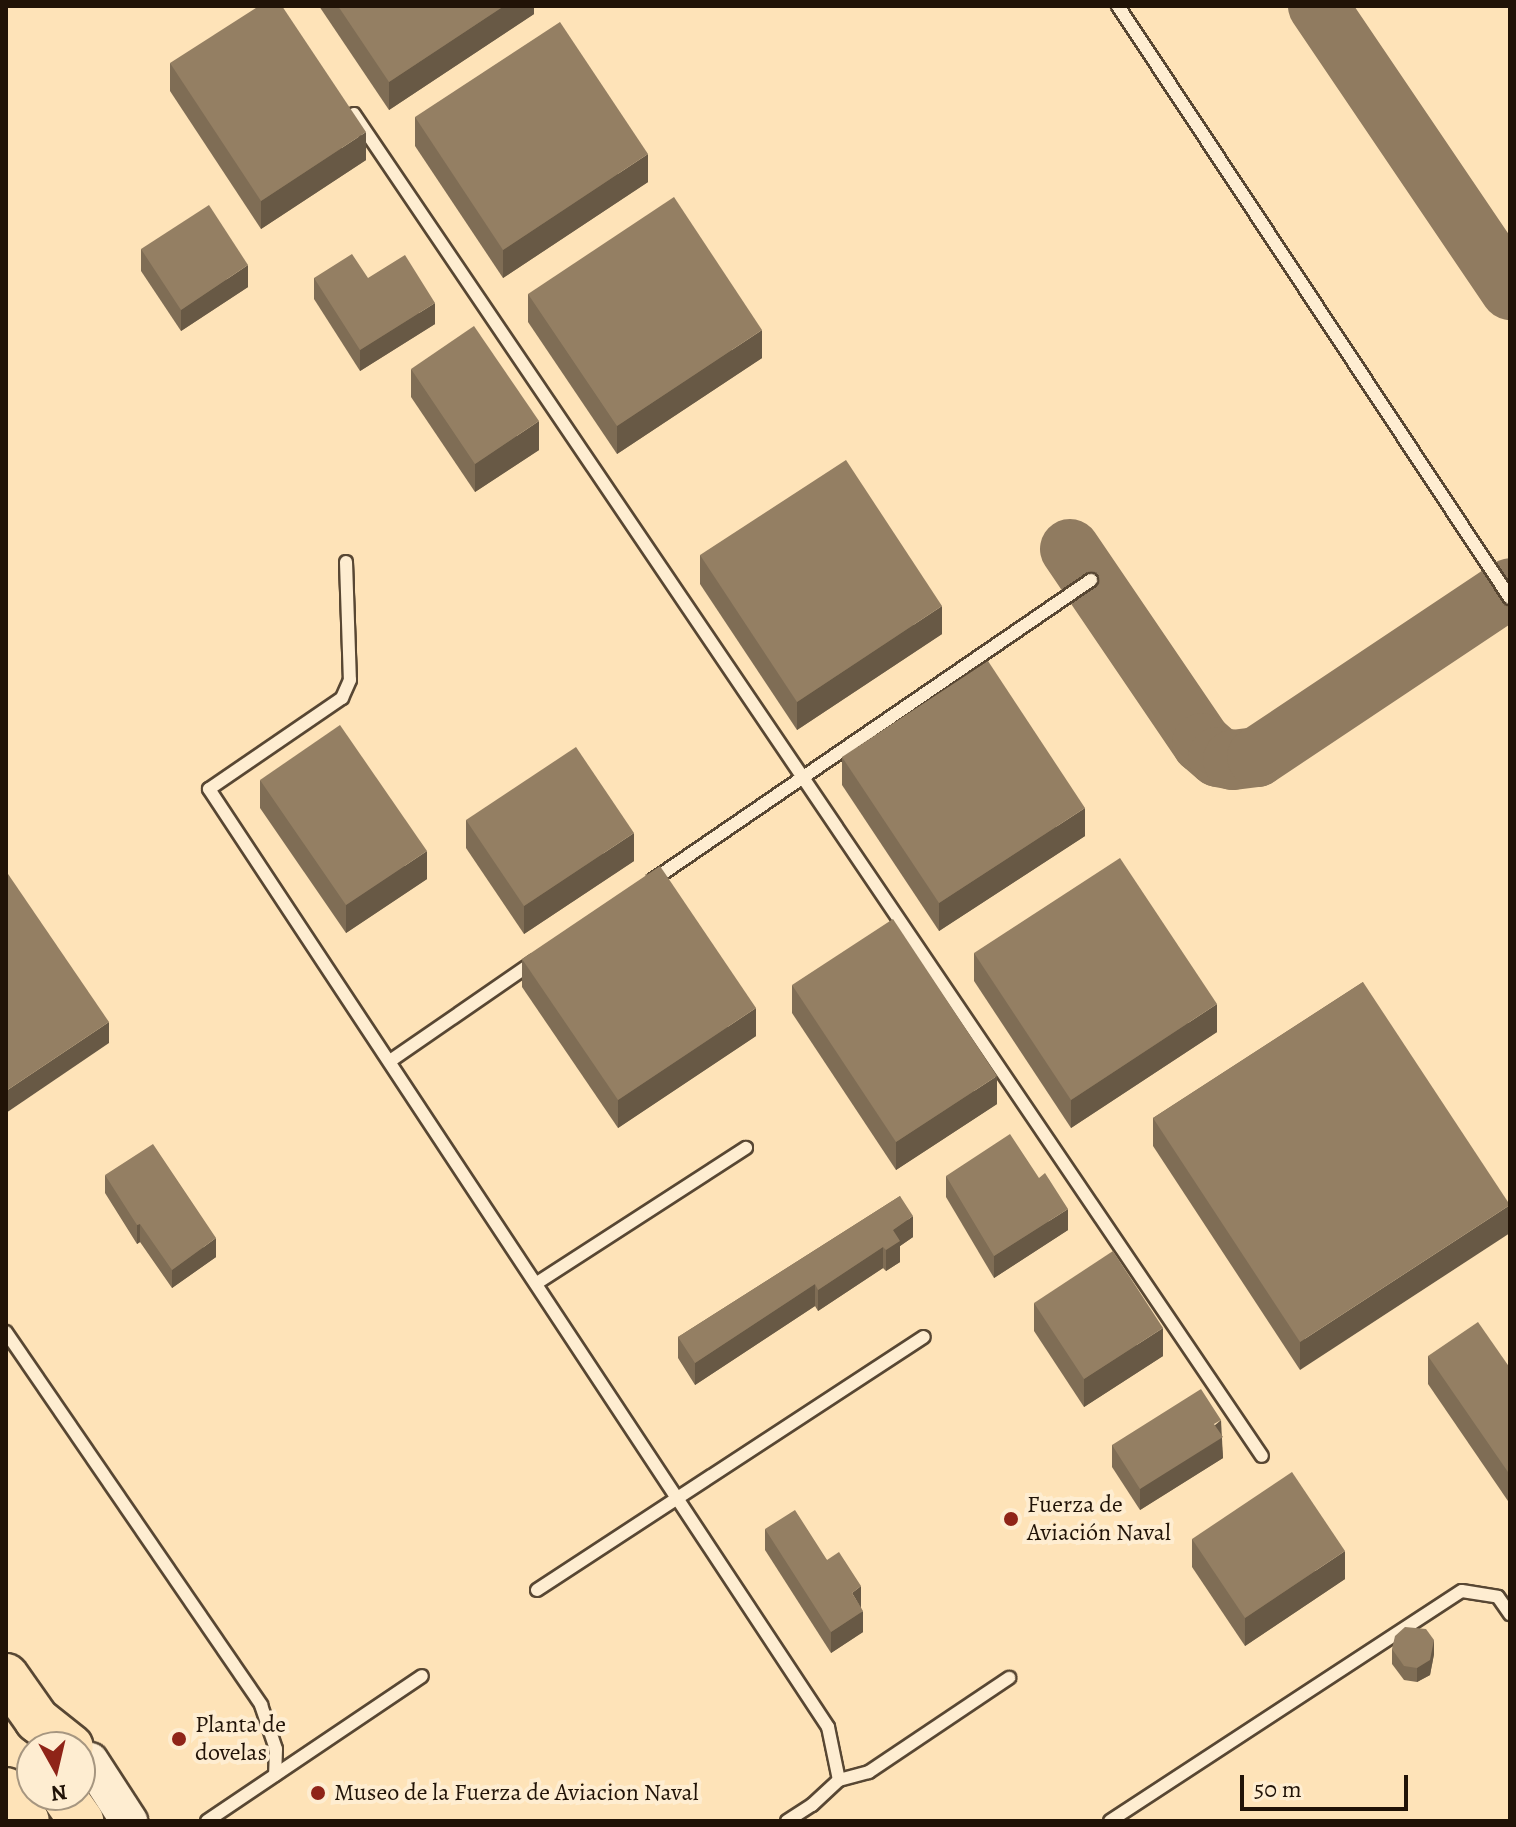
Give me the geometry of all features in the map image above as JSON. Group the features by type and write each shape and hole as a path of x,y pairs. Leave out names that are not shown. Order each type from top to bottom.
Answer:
{"highway":[{"path":"6,1676 37,1720 51,1731"},
{"path":"6,1711 20,1731"},
{"path":"6,1790 27,1821"}],"main road":[{"path":"96,1776 129,1821"}],"lane":[{"path":"1118,6 1510,598"},
{"path":"342,97 1262,1456"},
{"path":"346,562 350,680 342,698 209,789 828,1727 839,1780"},
{"path":"637,891 1091,580"},
{"path":"390,1061 546,953"},
{"path":"537,1283 746,1148"},
{"path":"6,1332 261,1705 276,1749 275,1775"},
{"path":"537,1590 680,1500 924,1337"},
{"path":"1110,1821 1462,1591 1498,1597 1510,1614"},
{"path":"207,1821 422,1676"},
{"path":"787,1821 812,1805 839,1780 869,1772 1009,1678"}],"building":[{"path":"259,6 282,6 366,132 261,201 170,63"},
{"path":"338,6 504,6 389,82"},
{"path":"560,22 648,154 503,250 415,117"},
{"path":"674,197 762,330 617,426 528,294"},
{"path":"209,205 248,265 181,310 141,249"},
{"path":"352,254 368,278 405,255 435,303 360,350 314,278"},
{"path":"474,326 539,421 475,464 411,369"},
{"path":"846,460 942,606 797,702 700,555"},
{"path":"988,661 1085,808 939,903 842,757"},
{"path":"340,725 427,851 346,905 260,780"},
{"path":"576,747 634,833 524,906 466,820"},
{"path":"1120,858 1217,1004 1071,1100 974,953"},
{"path":"660,866 756,1008 618,1100 522,959"},
{"path":"6,871 109,1022 6,1091"},
{"path":"893,919 997,1076 896,1142 792,985"},
{"path":"1363,982 1510,1205 1300,1342 1153,1118"},
{"path":"1010,1134 1039,1178 1045,1173 1068,1209 994,1256 946,1176"},
{"path":"153,1144 216,1238 172,1270 140,1224 137,1225 105,1175"},
{"path":"900,1196 913,1216 893,1230 900,1241 886,1250 883,1247 818,1290 815,1284 695,1363 678,1337"},
{"path":"1113,1251 1163,1328 1084,1379 1034,1303"},
{"path":"1478,1322 1510,1368 1508,1472 1428,1356"},
{"path":"1201,1389 1221,1420 1214,1424 1223,1437 1140,1489 1112,1445"},
{"path":"1292,1472 1345,1551 1245,1618 1192,1539"},
{"path":"795,1510 827,1560 839,1552 861,1586 852,1593 863,1611 831,1632 765,1529"},
{"path":"1405,1627 1426,1629 1434,1640 1430,1660 1417,1668 1404,1666 1392,1649 1395,1636"}],"taxiway":[{"path":"1318,6 1510,290"},
{"path":"1070,549 1202,743 1218,757 1233,760 1257,757 1510,588"}],"place":[{"name":"Fuerza de Aviación Naval","path":"1011,1519"},
{"name":"Planta de dovelas","path":"179,1739"},
{"name":"Museo de la Fuerza de Aviacion Naval","path":"318,1793"}]}
